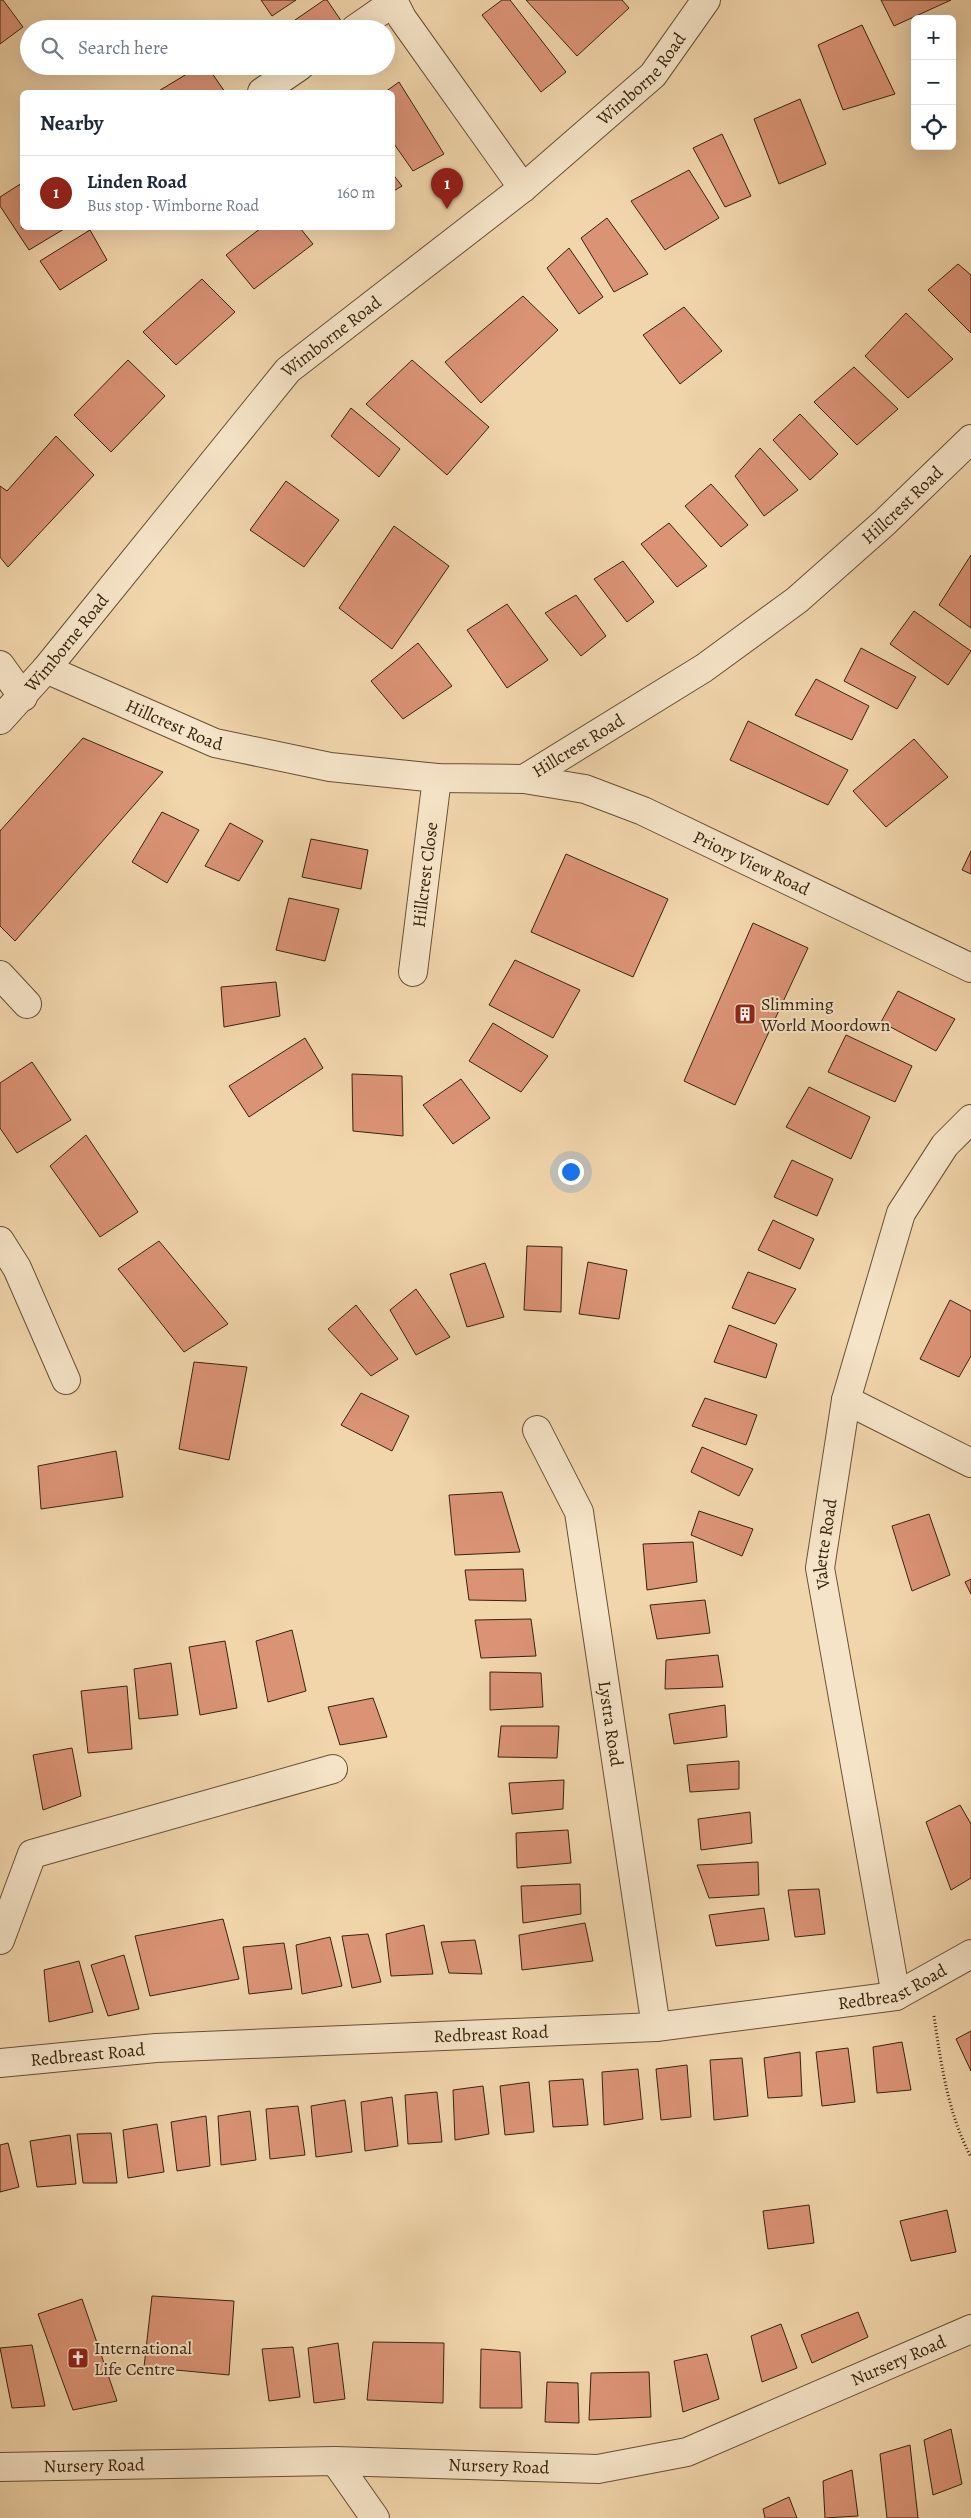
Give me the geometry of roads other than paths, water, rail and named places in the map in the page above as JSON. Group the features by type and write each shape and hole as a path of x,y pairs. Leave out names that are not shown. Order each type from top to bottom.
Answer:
{"street":[{"name":"Wimborne Road","path":"0,720 23,697 288,370 523,188 653,74 706,0"},
{"path":"367,20 393,1 402,18 523,188"},
{"path":"265,90 287,75"},
{"name":"Hillcrest Road","path":"46,669 215,743 330,767 437,778 524,778 704,668 796,600 884,523 971,439"},
{"path":"0,665 23,697"},
{"name":"Hillcrest Close","path":"412,972 437,778"},
{"name":"Priory View Road","path":"524,778 585,789 643,811 971,968"},
{"path":"0,975 27,1004"},
{"name":"Valette Road","path":"896,1996 820,1568 846,1400 901,1213 945,1145 971,1119"},
{"path":"0,1241 16,1268 66,1380"},
{"path":"846,1400 971,1463"},
{"name":"Lystra Road","path":"537,1430 579,1512 656,2027"},
{"path":"0,1940 32,1854 334,1769"},
{"name":"Redbreast Road","path":"0,2062 156,2048 656,2027 896,1996 971,1954"},
{"name":"Nursery Road","path":"0,2467 335,2461 598,2469 687,2452 971,2329"},
{"path":"335,2461 375,2518"}],"place":[{"name":"Linden Road","path":"447,209"},
{"name":"Slimming World Moordown","path":"745,1014"},
{"name":"International Life Centre","path":"78,2358"}]}
